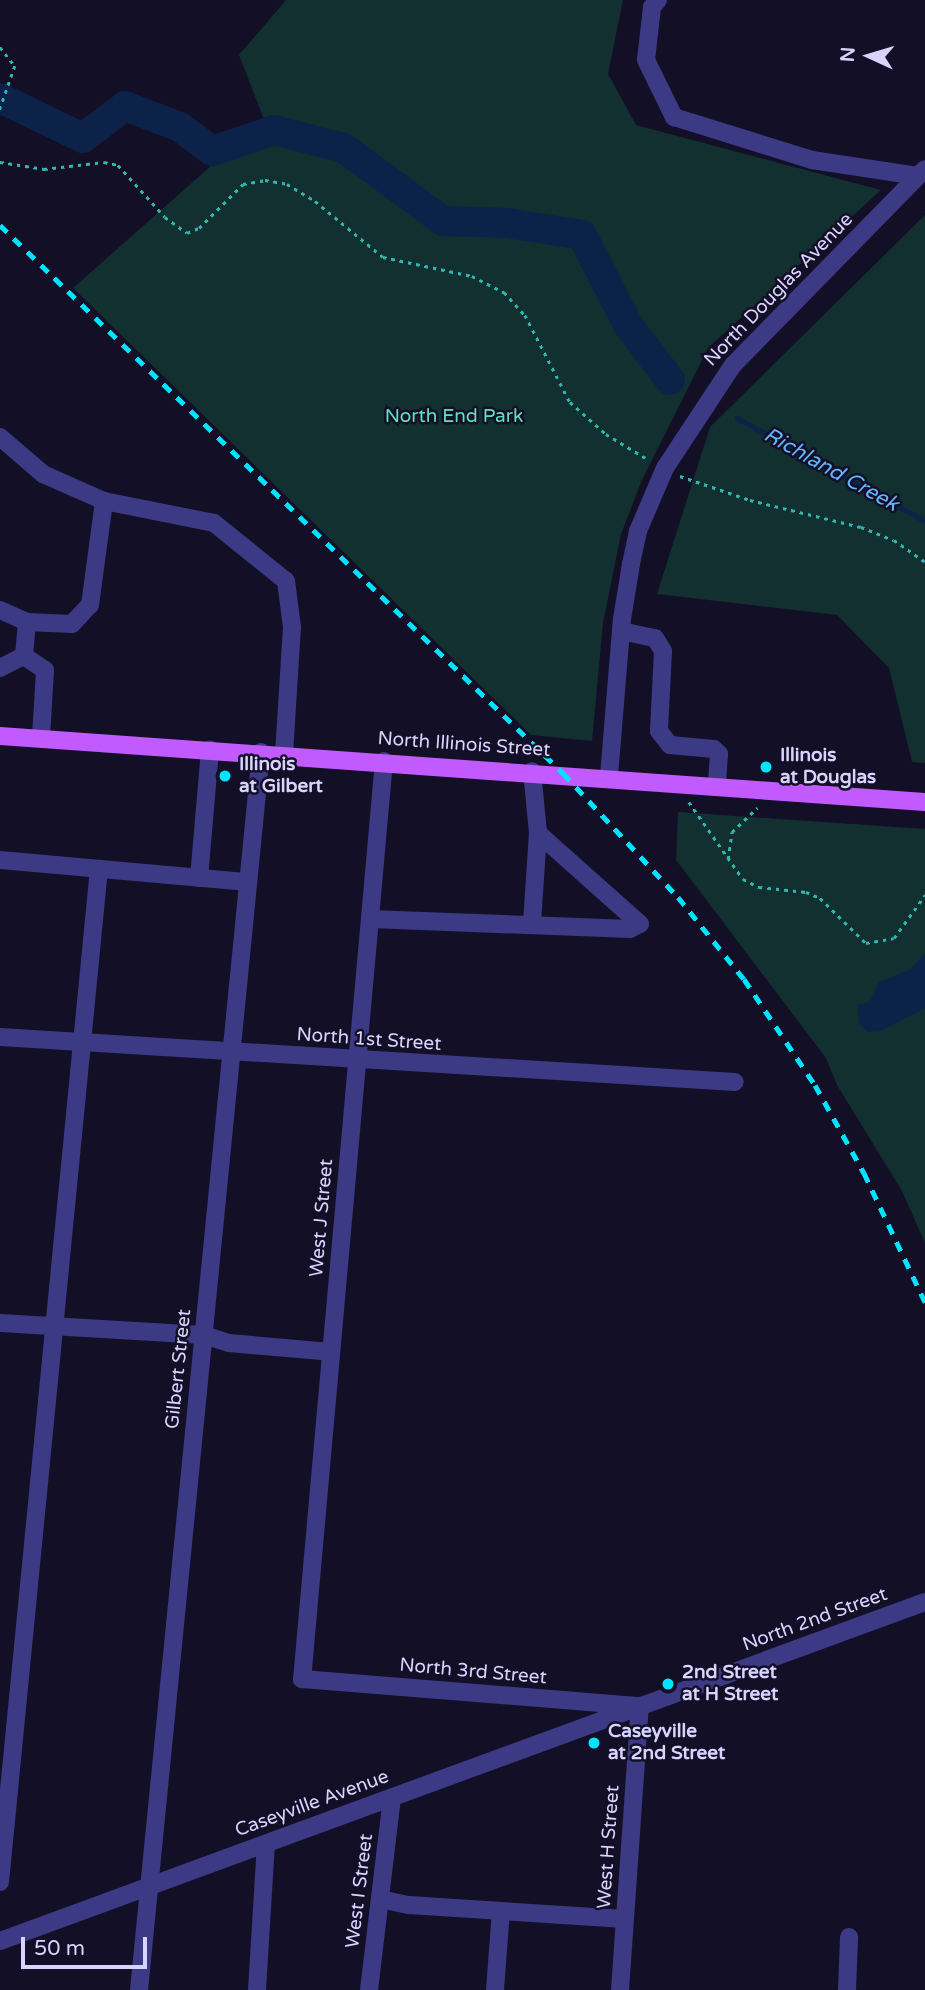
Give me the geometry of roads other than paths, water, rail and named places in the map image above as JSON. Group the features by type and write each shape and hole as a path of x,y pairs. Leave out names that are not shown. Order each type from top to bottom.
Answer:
{"main road":[{"name":"North Illinois Street","path":"0,736 610,776 925,802"}],"street":[{"path":"658,0 652,7 646,60 674,117 812,160 922,172"},
{"name":"North Douglas Avenue","path":"610,776 621,631 638,531 665,468 733,365 922,172"},
{"path":"0,437 43,474 104,501 214,523 286,581 292,627 284,754"},
{"path":"0,610 27,622 72,624 90,604 104,501"},
{"path":"24,656 27,622"},
{"path":"621,631 646,633 659,644 663,651 659,731 670,745 714,749 719,754 717,785"},
{"path":"0,668 24,656"},
{"path":"24,656 45,670 41,738"},
{"path":"199,878 210,749"},
{"name":"Gilbert Street","path":"139,1990 261,752"},
{"name":"West J Street","path":"302,1679 383,761"},
{"path":"532,771 538,833 532,923"},
{"path":"370,919 532,923 630,929 640,924 538,833"},
{"path":"0,860 248,882"},
{"path":"0,1882 52,1324 99,869"},
{"name":"North 1st Street","path":"0,1037 357,1061 736,1082"},
{"path":"0,1323 204,1335 229,1343 331,1352"},
{"name":"North 2nd Street","path":"640,1706 925,1602"},
{"name":"North 3rd Street","path":"302,1679 640,1706"},
{"name":"Caseyville Avenue","path":"0,1941 149,1884 266,1844 640,1706"},
{"name":"West H Street","path":"620,1990 640,1706"},
{"name":"West I Street","path":"369,1990 391,1797"},
{"path":"257,1990 266,1844"},
{"path":"380,1899 500,1911 625,1919"},
{"path":"495,1990 500,1911"},
{"path":"847,1990 849,1937"}],"water":[{"path":"925,953 925,1008 881,1031 868,1032 859,1024 858,1005 869,1002 879,982 911,969"}],"waterway":[{"name":"Richland Creek","path":"0,98 83,138 125,106 180,127 212,151 274,130 344,148 443,221 507,223 582,235 628,325 670,380"},
{"name":"Richland Creek","path":"737,418 925,521"}],"railway":[{"path":"0,225 563,773 678,897 744,979 815,1085 864,1173 925,1302"}],"place":[{"name":"Illinois at Douglas","path":"766,767"},
{"name":"Illinois at Gilbert","path":"225,776"},
{"name":"2nd Street at H Street","path":"668,1684"},
{"name":"Caseyville at 2nd Street","path":"594,1743"}],"park label":[{"name":"North End Park","path":"454,417"}]}
